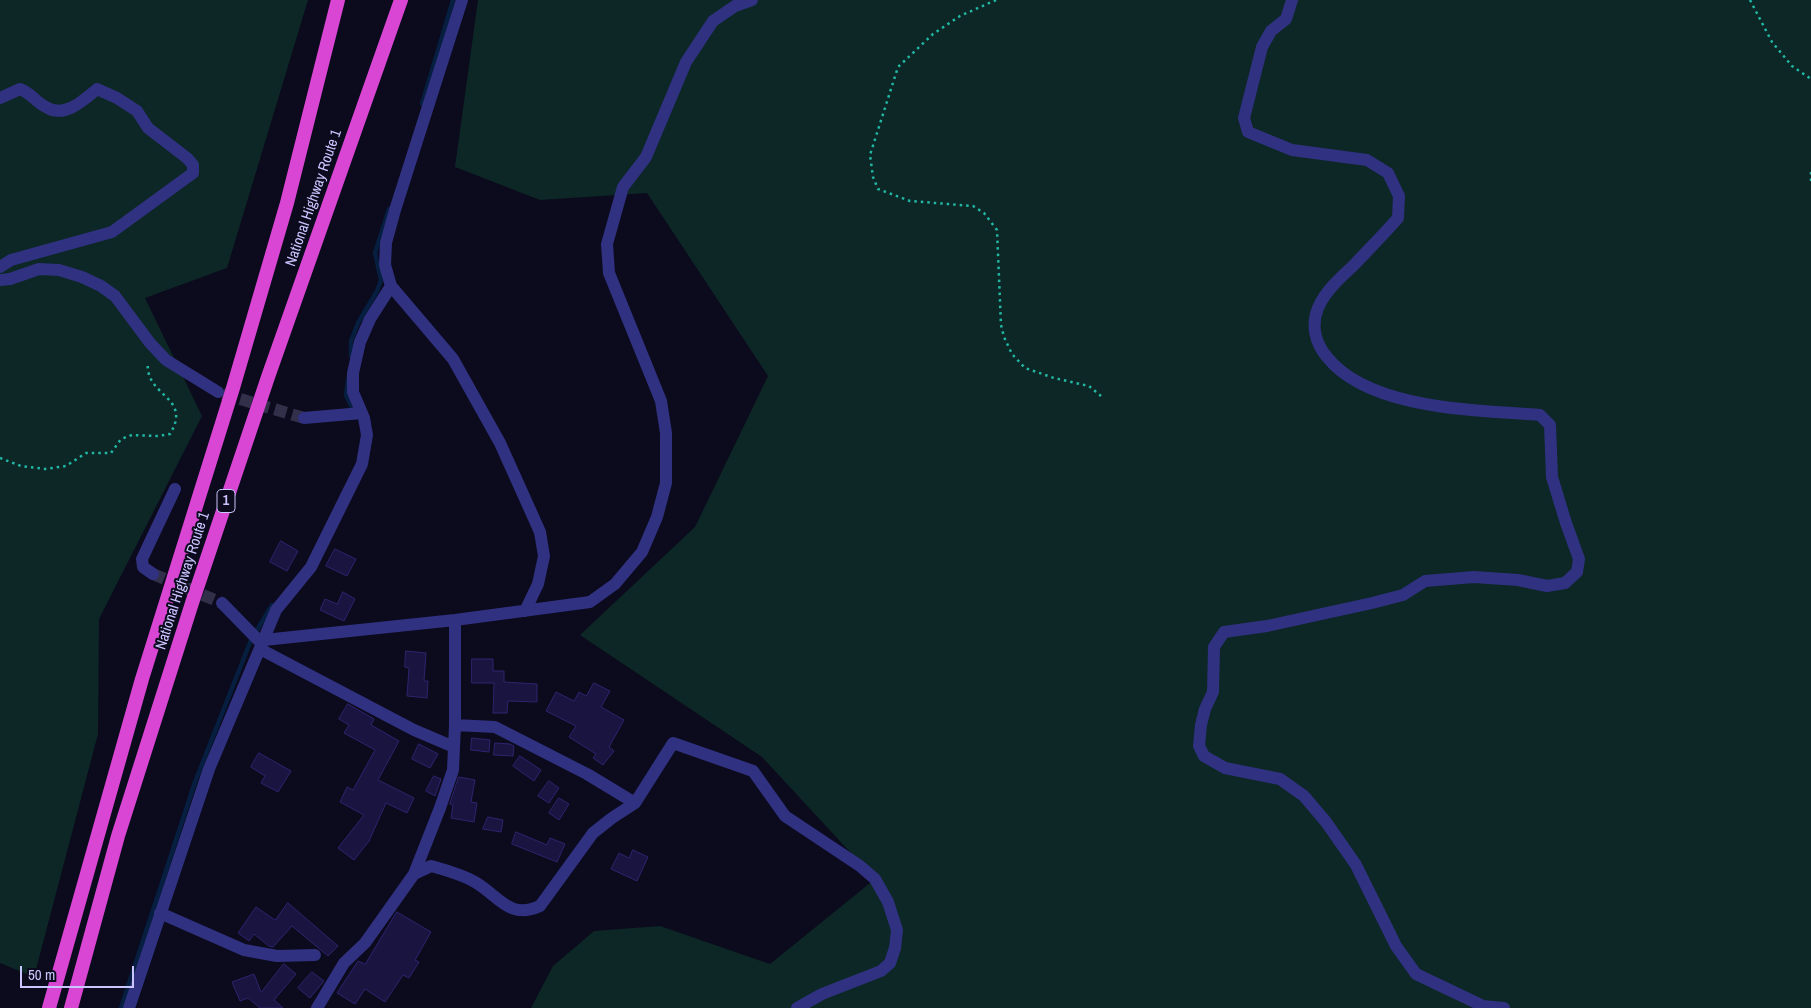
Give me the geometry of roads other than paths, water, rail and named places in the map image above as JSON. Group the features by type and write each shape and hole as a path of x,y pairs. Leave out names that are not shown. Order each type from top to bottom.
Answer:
{"highway":[{"name":"National Highway Route 1","path":"49,1008 142,679 233,388 288,202 338,0"},
{"name":"National Highway Route 1","path":"71,1008 118,836 192,603 268,377 401,0"}],"street":[{"path":"462,0 395,210 386,243 384,266 391,286 453,359 500,444 540,532 544,556 538,584 525,611"},
{"path":"262,644 590,602 614,584 642,552 657,517 666,483 666,433 660,401 609,273 608,244 614,215 623,187 646,157 686,62 713,21 735,6 752,0"},
{"path":"1292,0 1286,18 1272,31 1262,47 1244,118 1248,132 1292,150 1368,160 1388,173 1399,196 1398,218 1330,289 1318,307 1314,323 1318,347 1335,367 1358,382 1392,396 1433,406 1540,414 1550,425 1552,478 1579,559 1576,572 1565,583 1548,586 1518,580 1474,577 1425,581 1402,594 1372,603 1267,626 1224,632 1214,647 1213,692 1205,709 1199,746 1204,756 1225,768 1280,779 1304,796 1326,822 1356,865 1396,946 1416,974 1483,1006 1504,1008"},
{"path":"0,98 20,89 28,92 46,108 55,111 67,110 78,105 97,89 117,98 137,111 148,128 187,158 193,165 193,173 112,232 11,260 0,267"},
{"path":"0,280 10,279 39,269 58,270 82,277 101,286 114,296 150,343 166,360 218,392"},
{"path":"129,1008 210,769 276,610 311,567 362,464 367,435 362,412 353,392 353,374 360,342 370,319 391,286"},
{"path":"304,418 362,412"},
{"path":"153,574 143,567 142,558 175,489"},
{"path":"222,603 262,644 414,730 454,747"},
{"path":"317,1008 344,963 365,943 414,874 440,808 452,770 454,747 455,620"},
{"path":"455,725 495,727 587,774 636,803"},
{"path":"414,874 430,866 476,882 509,907 516,910 529,911 540,906 593,833 636,803 673,743 753,771 785,816 860,866 875,879 888,902 897,930 895,948 890,963 881,971 822,994 797,1008"},
{"path":"160,913 244,950 277,956 315,954"}],"waterway":[{"path":"422,104 453,0"},
{"path":"351,356 351,341 358,323 377,291 381,280 375,253 389,209"},
{"path":"348,379 346,395 354,412"},
{"path":"121,1008 195,782 251,640 272,605"}],"tunnel":[{"path":"223,394 304,418"},
{"path":"153,574 222,603"}]}
